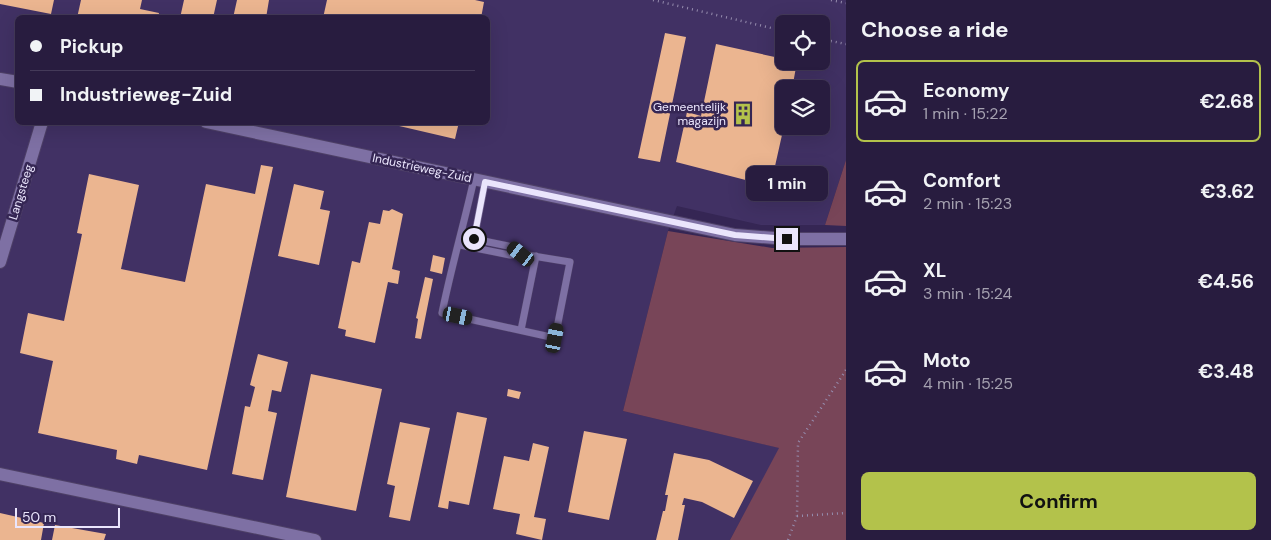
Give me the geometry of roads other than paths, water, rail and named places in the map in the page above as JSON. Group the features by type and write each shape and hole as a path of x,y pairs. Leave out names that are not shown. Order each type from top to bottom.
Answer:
{"street":[{"path":"0,79 15,82"},
{"name":"Langsteeg","path":"0,262 41,125"},
{"name":"Industrieweg-Zuid","path":"220,125 735,235 787,239 846,239"},
{"path":"0,474 315,540"}],"lane":[{"path":"460,245 510,255 521,254 570,262 555,338 442,313 452,262 460,245 480,180"},
{"path":"480,180 474,239 513,247 521,254"},
{"path":"521,330 536,256"}],"place":[{"name":"Gemeentelijk magazijn","path":"743,114"}]}
